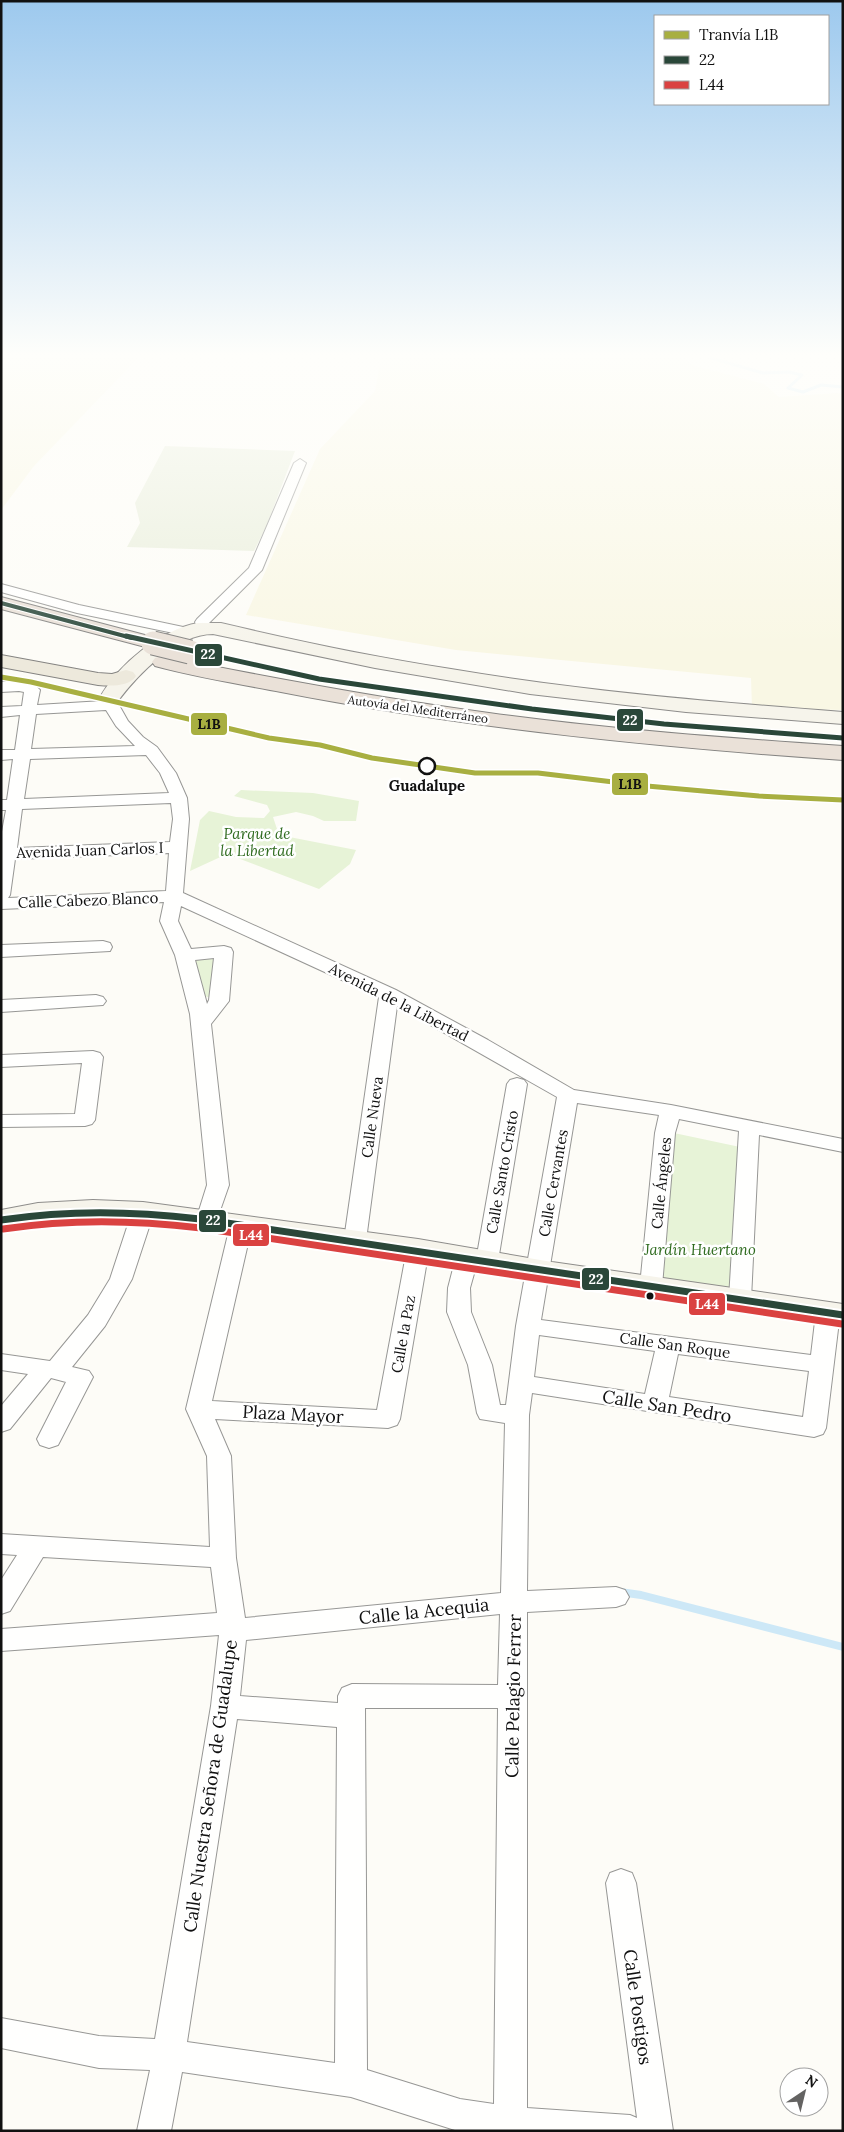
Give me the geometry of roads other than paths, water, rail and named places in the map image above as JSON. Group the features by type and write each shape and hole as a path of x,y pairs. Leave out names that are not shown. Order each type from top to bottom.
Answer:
{"highway":[{"name":"Autovía del Mediterráneo","path":"1,603 153,643 193,637 319,679 523,708 664,724 843,736"},
{"name":"Autovía del Mediterráneo","path":"1,620 162,662 298,690 441,713 698,743 843,753"}],"main road":[{"path":"1,661 48,669 115,692"},
{"path":"1,672 115,692"}],"street":[{"path":"193,637 202,622 254,570 300,463"},
{"path":"1,588 77,610 193,637"},
{"path":"1,712 29,710 115,692 155,653 193,637 221,628 414,670 568,694 768,713 843,718"},
{"path":"1,688 21,686 32,690 22,754 8,805 1,895"},
{"path":"115,692 126,729 136,740 150,750 168,773 179,798 181,819 174,896 169,921 184,955 200,1014 218,1185 206,1220"},
{"path":"1,755 150,750"},
{"path":"8,805 179,798"},
{"name":"Avenida Juan Carlos I","path":"4,854 178,847"},
{"name":"Calle Cabezo Blanco","path":"1,904 174,896"},
{"name":"Avenida de la Libertad","path":"174,896 389,994 481,1044 568,1095 671,1111 843,1146"},
{"path":"1,951 103,947"},
{"path":"184,955 224,952 219,1001 201,1024"},
{"name":"Calle Nueva","path":"355,1240 389,994"},
{"path":"1,1006 96,1001"},
{"path":"1,1061 93,1057 86,1120 1,1121"},
{"name":"Calle Santo Cristo","path":"517,1084 477,1259 458,1288 459,1312 480,1366 489,1413 517,1415"},
{"name":"Calle Cervantes","path":"538,1270 568,1095"},
{"name":"Calle Ángeles","path":"651,1286 665,1133 671,1111"},
{"path":"740,1299 747,1151 750,1127"},
{"path":"1,1220 38,1213 94,1210 142,1212 418,1249 538,1270 836,1314 823,1365"},
{"path":"1,1423 96,1320 120,1279 142,1212"},
{"path":"198,1409 241,1226"},
{"name":"Calle la Paz","path":"388,1419 418,1249"},
{"name":"Calle Pelagio Ferrer","path":"511,2127 512,1697 517,1415 528,1326 538,1270"},
{"name":"Calle San Roque","path":"528,1326 823,1365"},
{"path":"655,1405 668,1344"},
{"path":"1,1362 50,1369 81,1377 49,1439"},
{"name":"Calle San Pedro","path":"520,1383 814,1428 823,1365"},
{"name":"Plaza Mayor","path":"198,1409 388,1419"},
{"name":"Calle Nuestra Señora de Guadalupe","path":"154,2131 169,2055 225,1706 232,1627 223,1558 219,1456 198,1409"},
{"path":"1,1544 223,1558"},
{"path":"1,1604 35,1547"},
{"name":"Calle la Acequia","path":"1,1640 232,1627 515,1602 616,1597"},
{"path":"351,2081 350,1716 352,1696 512,1697"},
{"path":"225,1706 350,1716"},
{"name":"Calle Postigos","path":"621,1883 656,2131"},
{"path":"1,2033 99,2052 169,2055 351,2081 458,2123 511,2127 630,2131"}],"waterway":[{"path":"620,1592 641,1595 843,1647"}],"tram line":[{"name":"L1B","path":"1,677 31,682 269,738 320,745 372,758 475,773 538,773 647,786 759,796 843,800"}],"place":[{"name":"Guadalupe","path":"427,766"}],"park label":[{"name":"Parque de la Libertad","path":"257,842"},
{"name":"Jardín Huertano","path":"700,1249"}]}
